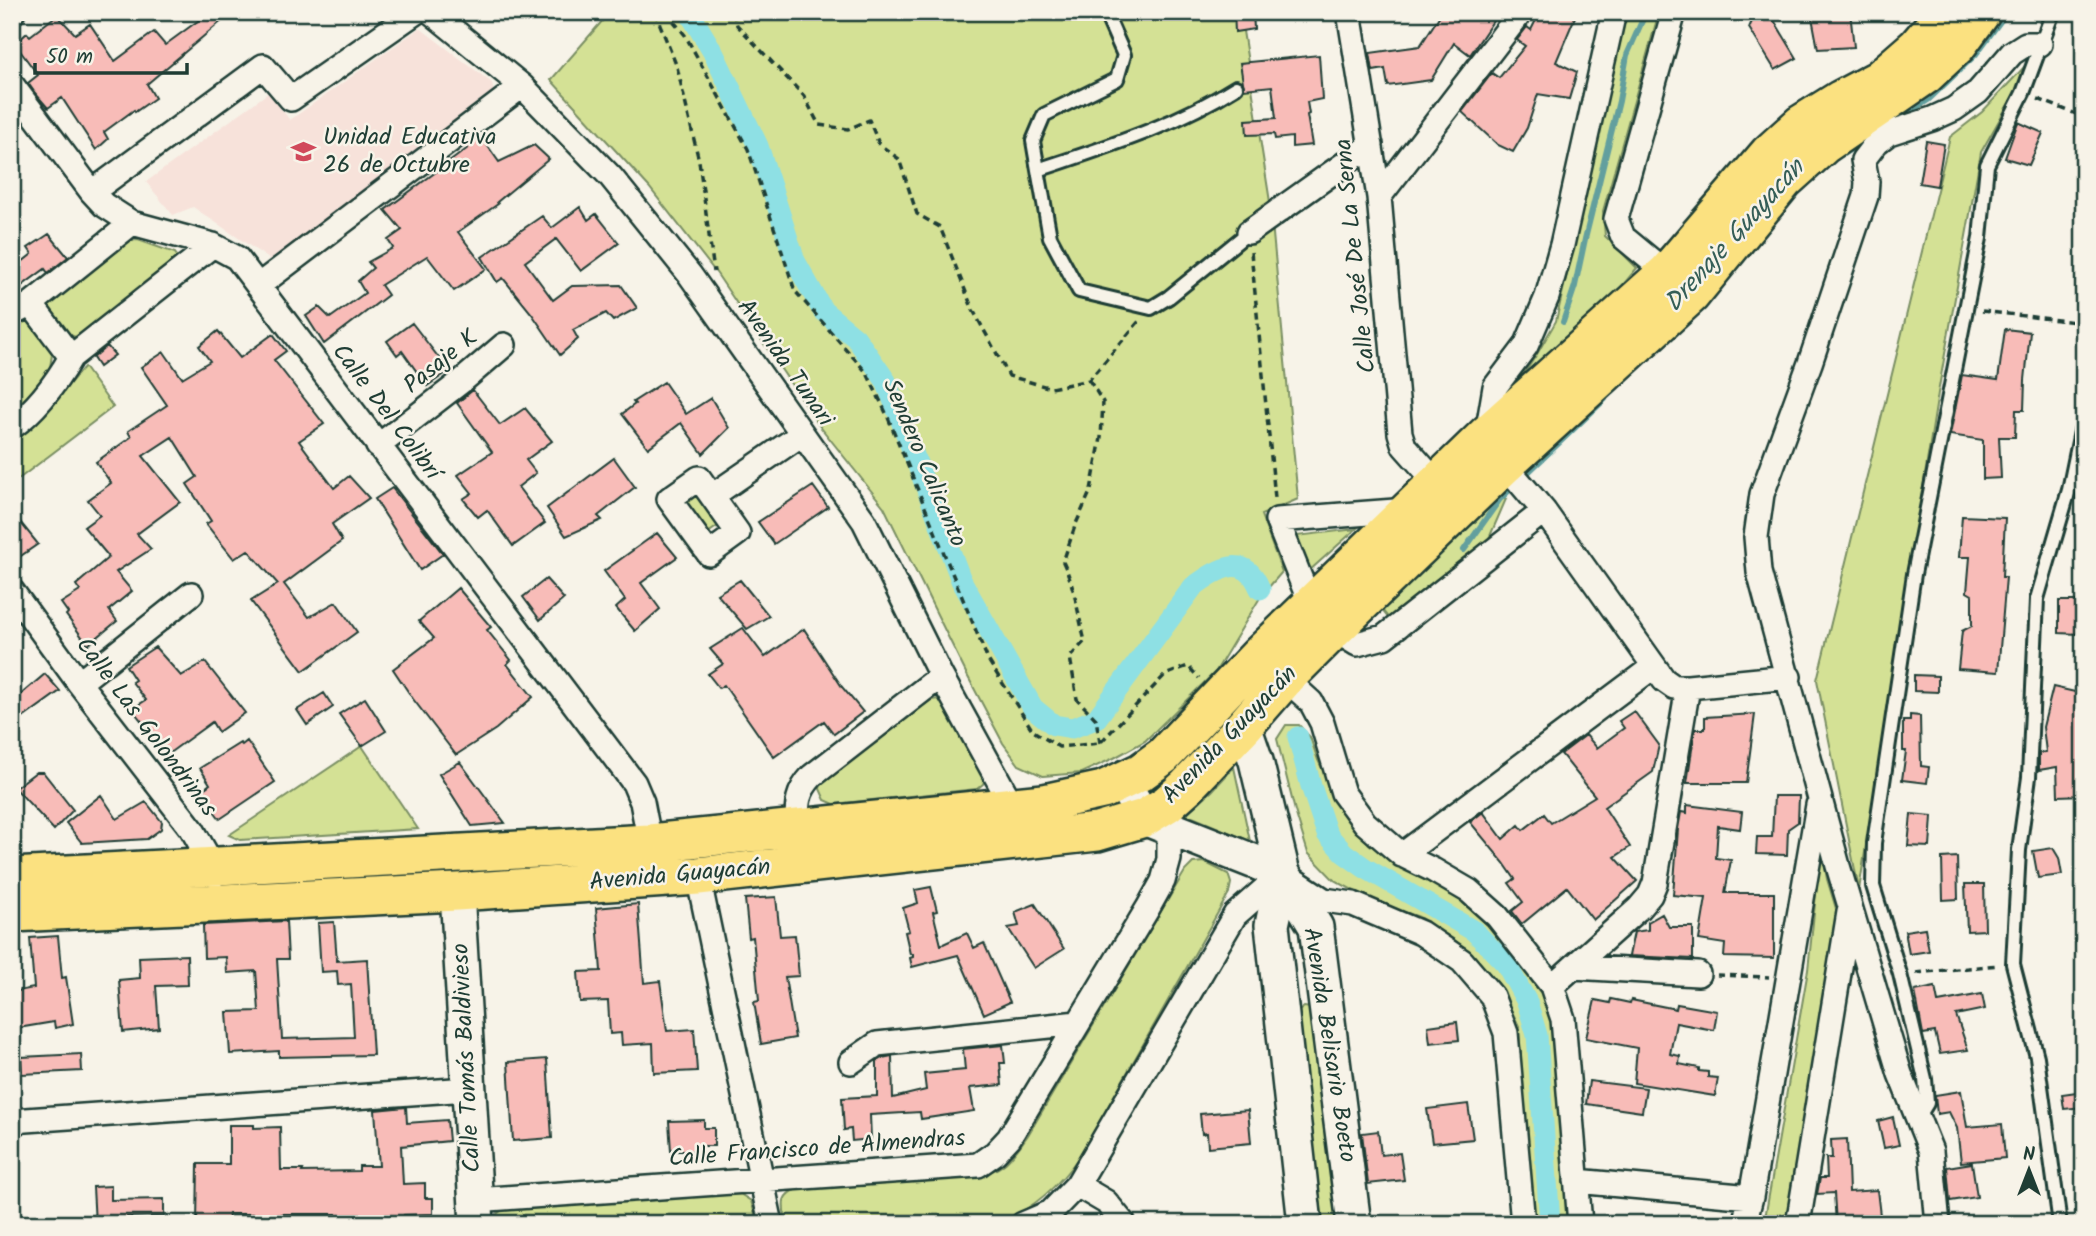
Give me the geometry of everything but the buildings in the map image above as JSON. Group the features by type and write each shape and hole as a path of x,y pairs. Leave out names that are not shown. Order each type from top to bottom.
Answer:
{"main road":[{"name":"Avenida Guayacán","path":"1812,134 1841,99 1879,79 1917,46 1946,12"},
{"name":"Avenida Guayacán","path":"12,877 650,843 1013,807 1063,800 1103,790 1141,772 1163,755 1218,698 1272,667 1322,617 1505,465 1679,284 1769,153 1812,134 1926,75 1957,46 1982,12"},
{"name":"Avenida Guayacán","path":"1322,617 1408,510 1487,434 1679,284"},
{"name":"Avenida Guayacán","path":"12,913 457,892 698,876 1097,832 1156,823 1167,804 1244,726 1272,667"}],"street":[{"path":"92,192 263,66 291,99 416,12"},
{"name":"Avenida Tunari","path":"430,12 522,86 611,177 690,275 864,521 941,676 1013,807"},
{"name":"Calle José De La Serna","path":"1349,12 1379,197 1400,433 1404,446 1436,482"},
{"path":"1379,197 1521,12"},
{"path":"1614,12 1562,245 1547,297 1526,346 1495,387 1487,434 1505,465 1544,511 1664,680 1674,687 1688,687 1788,677"},
{"path":"1674,12 1616,219 1623,237 1679,284"},
{"path":"1938,1224 1931,1151 1900,1074 1850,906 1759,572 1756,537 1762,494 1866,197 1867,182 1863,160 1876,143 1889,133 1931,119 1970,98 2012,52 2026,44 2040,44"},
{"name":"Calle Del Colibrí","path":"12,85 104,205 132,223 213,245 237,258 634,783 642,802 650,843"},
{"path":"258,286 522,86"},
{"path":"1812,134 1848,158 1863,160"},
{"path":"1249,232 1371,145"},
{"path":"71,357 22,309 132,223"},
{"path":"12,427 24,418 59,379 71,357 213,245"},
{"name":"Pasaje K","path":"378,446 504,345"},
{"path":"712,496 802,434"},
{"path":"1408,510 1278,520 1322,617 1357,644 1384,637 1544,511"},
{"name":"Calle Las Golondrinas","path":"12,591 192,829 214,866 219,902"},
{"path":"79,683 191,594"},
{"path":"1272,667 1311,702 1322,723 1343,793 1365,823 1402,855 1469,891 1497,916 1552,986 1563,1019 1580,1224"},
{"path":"1402,855 1653,667"},
{"path":"797,828 797,804 802,787 812,776 941,676"},
{"path":"1552,986 1650,895 1655,883 1688,687"},
{"name":"Avenida Belisario Boeto","path":"1244,726 1256,761 1283,873 1316,928 1354,1224"},
{"path":"1122,780 1156,823 1283,873 1324,900 1353,904 1421,933 1462,961 1492,996 1506,1033 1522,1224"},
{"path":"1744,1224 1751,1197 1819,795"},
{"name":"Calle Francisco de Almendras","path":"476,1212 762,1180 978,1165 995,1153 1009,1138 1163,880 1170,859 1156,823"},
{"path":"1023,1224 1051,1212 1077,1185 1235,915 1283,873"},
{"name":"Avenida Belisario Boeto","path":"1283,873 1272,925 1305,1224"},
{"path":"698,876 771,1224"},
{"name":"Calle Tomás Baldivieso","path":"457,892 476,1212"},
{"path":"1798,1224 1850,906"},
{"path":"1573,967 1698,974"},
{"path":"851,1062 877,1044 1078,1023"},
{"path":"12,1121 468,1089"},
{"path":"1576,1181 1751,1197"},
{"path":"1077,1185 1106,1202 1124,1224"}],"lane":[{"path":"1105,12 1124,55 1117,79 1044,115 1033,141 1051,237 1079,291 1151,308 1170,297 1249,232"},
{"path":"1919,1116 1927,1104 1925,1079 1900,974 1872,886 1874,843 1914,574 1980,238 1987,165 2023,93 2053,12"},
{"path":"1038,170 1116,144 1205,106 1236,87"},
{"path":"2060,1224 2037,1057 2013,964 2019,850 2029,777 2037,599 2069,490 2084,418"}],"path":[{"path":"655,12 677,67 699,161 721,318"},
{"name":"Sendero Calicanto","path":"666,12 685,35 748,149 794,291 867,373 887,415 988,660 1033,731 1059,747 1100,743"},
{"path":"733,12 737,25 804,96 819,125 848,129 869,120 879,144 899,159 916,214 940,227 973,310 1009,376 1051,388 1089,380 1151,308"},
{"path":"2023,93 2084,117"},
{"path":"1249,232 1278,520"},
{"path":"1966,309 2084,323"},
{"path":"1089,380 1103,402 1101,438 1091,490 1063,562 1072,580 1077,613 1086,641 1070,657 1077,699 1096,719 1100,743"},
{"path":"1100,743 1165,675 1188,666 1218,698"},
{"path":"1900,974 2013,964"},
{"path":"1698,974 1789,978"}],"shaded area":[{"name":"Unidad Educativa 26 de Octubre","path":"420,28 492,83 494,93 272,261 193,207 173,215 146,182 268,93 290,120"}],"green space":[{"path":"610,12 1240,12 1270,202 1298,499 1261,515 1282,572 1261,596 1216,671 1145,741 1081,773 1043,776 1019,765 1003,743 967,675 884,507 818,424 717,274 649,187 551,80"},
{"path":"1627,12 1659,12 1603,211 1605,236 1637,268 1585,330 1510,394 1556,321"},
{"path":"2027,64 2018,87 1981,152 1938,393 1859,890 1817,680 1950,137 1982,112"},
{"path":"138,240 175,253 179,259 78,338 70,335 47,305 127,241"},
{"path":"26,317 53,348 49,374 24,405 12,414 12,325"},
{"path":"84,367 113,407 12,484 12,438 56,399"},
{"path":"694,493 718,526 705,535 682,502"},
{"path":"1494,494 1506,499 1487,543 1390,620 1377,604"},
{"path":"1356,529 1309,571 1296,536"},
{"path":"931,700 945,701 986,776 983,784 977,789 834,804 825,800 820,789 822,779"},
{"path":"1286,725 1299,725 1310,737 1318,760 1345,815 1369,844 1398,864 1452,893 1525,963 1546,997 1556,1032 1559,1057 1568,1224 1531,1224 1519,1026 1498,983 1456,941 1419,917 1373,901 1334,880 1308,853 1277,739"},
{"path":"362,746 418,829 240,840 229,835"},
{"path":"1234,767 1250,841 1185,814"},
{"path":"1821,846 1838,915 1786,1224 1764,1224 1808,970"},
{"path":"1204,862 1228,874 1231,883 1229,893 1081,1154 1044,1196 1022,1212 996,1224 786,1224 785,1199 797,1189 971,1178 1005,1164 1028,1135 1185,871 1193,863"},
{"path":"1304,1007 1311,1008 1341,1224 1323,1224 1298,1018 1299,1011"},
{"path":"740,1194 751,1201 758,1224 494,1224 498,1214 507,1208"}],"waterway":[{"path":"689,12 713,52 758,146 795,261 823,311 856,338 886,381 961,580 1033,708 1054,725 1072,728 1096,719 1193,587 1211,574 1230,567 1239,567 1254,577 1260,589"},
{"path":"1563,322 1575,286 1619,101 1627,55 1646,12"},
{"name":"Drenaje Guayacán","path":"1894,122 1928,100 1976,54 2007,12"},
{"name":"Drenaje Guayacán","path":"1843,154 1870,137"},
{"name":"Drenaje Guayacán","path":"1464,550 1500,499 1605,399"},
{"path":"1298,737 1327,834 1344,853 1365,868 1474,931 1506,964 1527,1002 1537,1035 1550,1224"}],"place":[{"name":"Unidad Educativa 26 de Octubre","path":"303,151"}]}
